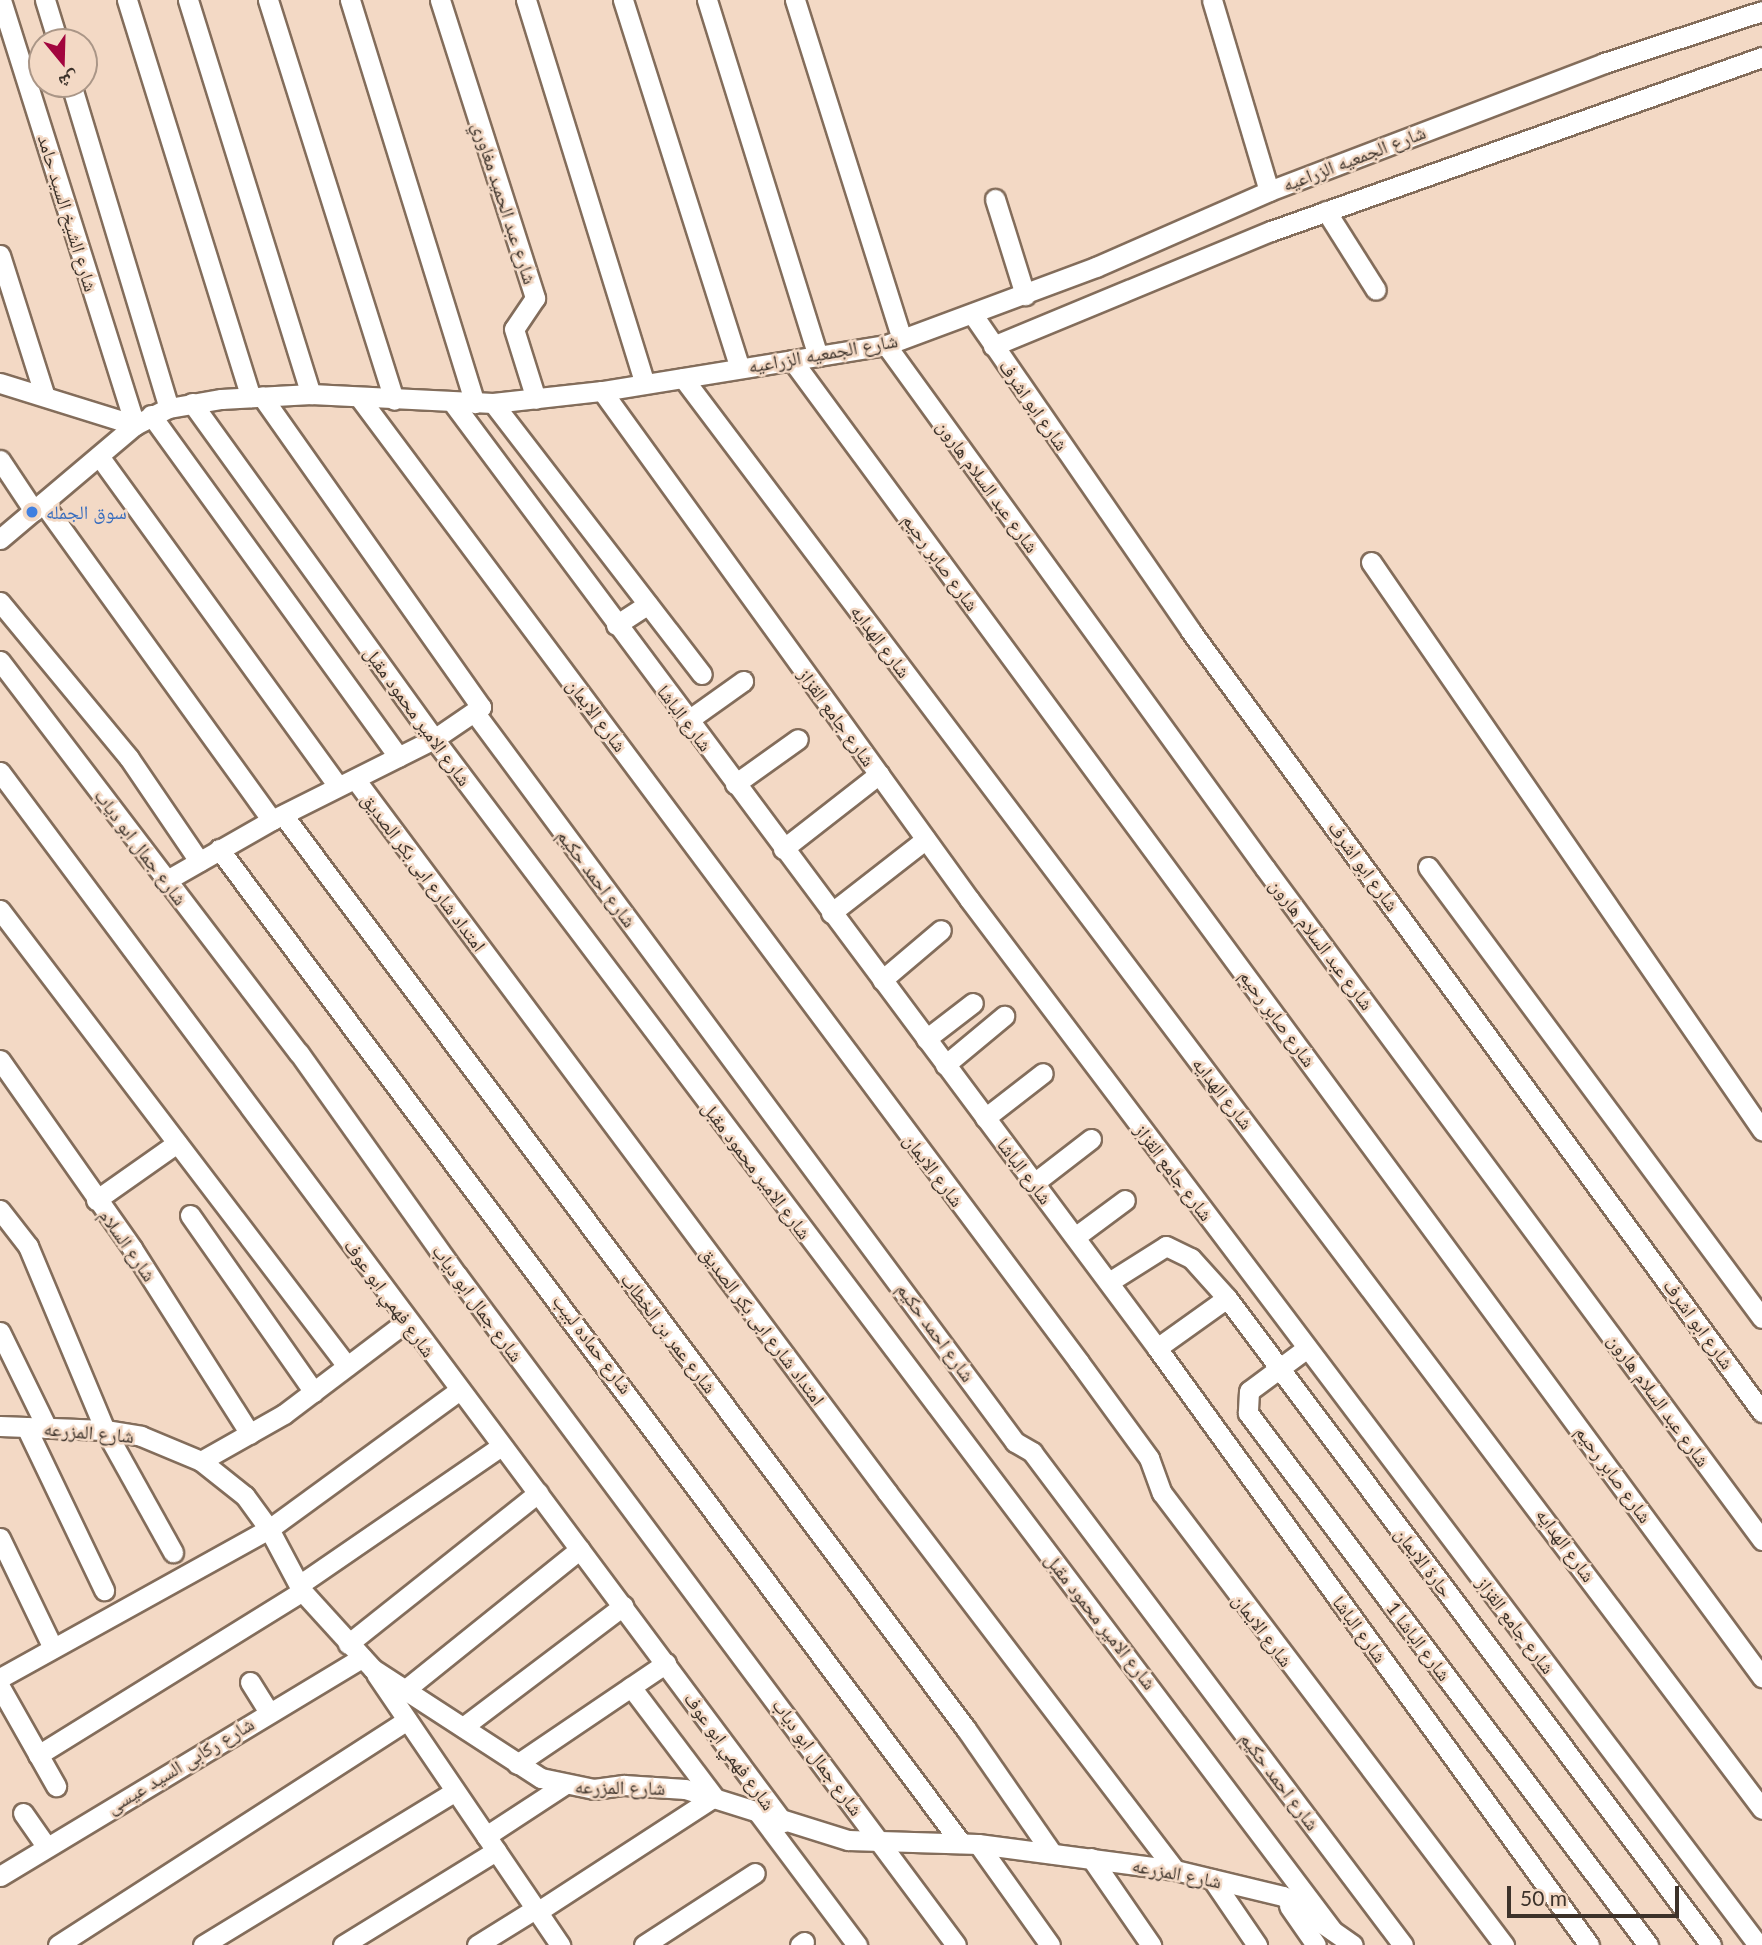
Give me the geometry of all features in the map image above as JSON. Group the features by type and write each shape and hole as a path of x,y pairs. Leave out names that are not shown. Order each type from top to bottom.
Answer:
{"street":[{"name":"شارع الشيخ السيد حامد","path":"1,0 151,416"},
{"path":"45,0 54,28"},
{"name":"شارع احمد حكيم","path":"127,0 256,397 478,710 1015,1441 1032,1452 1403,1945"},
{"path":"188,0 311,394"},
{"path":"268,0 394,400"},
{"path":"350,0 484,403 702,674"},
{"name":"شارع عبد الحميد مغاوري","path":"440,0 535,298 514,328 536,399"},
{"path":"526,0 644,382"},
{"path":"623,0 740,368"},
{"path":"707,0 818,356"},
{"name":"شارع عبد السلام هارون","path":"795,0 894,342 1265,868 1762,1540"},
{"path":"1212,0 1269,191"},
{"name":"شارع الجمعيه الزراعيه","path":"0,539 151,416 192,403 311,394 453,403 536,399 602,391 894,342 1025,295 1269,191 1604,63 1762,11"},
{"name":"شارع الجمعيه الزراعيه","path":"993,346 1326,211 1762,57"},
{"path":"74,98 151,416 399,757"},
{"path":"995,199 1025,295"},
{"path":"1326,211 1376,290"},
{"path":"0,255 44,394"},
{"name":"شارع ابو اشرف","path":"973,315 1190,630 1762,1412"},
{"name":"شارع صابر رحيم","path":"792,360 1762,1678"},
{"name":"شارع الهدايه","path":"683,378 1762,1810"},
{"path":"0,383 151,416"},
{"name":"شارع جامع القزاز","path":"602,391 926,839 1758,1945"},
{"name":"شارع الايمان","path":"359,397 1079,1362 1149,1458 1162,1493 1504,1945"},
{"name":"شارع الامير محمود مقبل","path":"192,403 434,739 1332,1930"},
{"name":"شارع الباشا","path":"453,403 687,721 1109,1282 1590,1945"},
{"name":"امتداد شارع ابى بكر الصديق","path":"99,457 1175,1870"},
{"name":"شارع عمر بن الخطاب","path":"0,460 277,818 966,1729 1052,1853"},
{"path":"1371,562 1762,1130"},
{"path":"0,602 129,758 199,862"},
{"path":"616,625 648,604"},
{"name":"شارع جمال ابو دياب","path":"0,662 167,880 956,1945"},
{"path":"687,721 743,681"},
{"path":"167,880 277,818 434,739 478,710"},
{"path":"735,784 798,739"},
{"name":"شارع فهمي ابو عوف","path":"0,772 458,1391 538,1493 783,1822"},
{"path":"783,849 878,774"},
{"path":"831,913 926,839"},
{"name":"شارع حماده لبيب","path":"219,849 970,1843 1050,1945"},
{"path":"1428,867 1762,1318"},
{"path":"0,910 347,1366"},
{"path":"882,980 942,930"},
{"path":"926,1039 973,1003"},
{"path":"945,1065 1004,1016"},
{"name":"شارع السلام","path":"0,1060 132,1248 250,1434"},
{"path":"985,1118 1042,1073"},
{"path":"1034,1183 1091,1139"},
{"path":"96,1200 177,1143"},
{"path":"1075,1237 1125,1200"},
{"path":"0,1210 28,1246 105,1430 173,1552"},
{"path":"190,1215 314,1392"},
{"name":"حارة الايمان","path":"1109,1282 1157,1250 1176,1247 1227,1298 1711,1945"},
{"path":"1157,1348 1227,1298"},
{"path":"201,1461 250,1434 314,1392 407,1321"},
{"path":"0,1332 47,1428"},
{"name":"شارع الباشا 1","path":"1307,1348 1249,1391 1248,1413 1648,1945"},
{"path":"0,1678 269,1529 458,1391"},
{"name":"شارع المزرعه","path":"0,1426 105,1430 141,1436 201,1461 245,1496 269,1529 300,1588 361,1657 517,1764 564,1786 594,1789 655,1785 714,1797 783,1822 882,1844 970,1843 1175,1870 1283,1896 1353,1945"},
{"path":"26,1427 104,1590"},
{"path":"38,1755 300,1588 501,1446"},
{"name":"شارع ركابى السيد عيسى","path":"0,1876 361,1657 538,1493"},
{"path":"0,1538 53,1648"},
{"path":"406,1689 580,1549"},
{"path":"463,1727 623,1606"},
{"path":"361,1657 560,1945"},
{"path":"517,1764 666,1664"},
{"path":"250,1682 269,1712"},
{"path":"0,1687 56,1786"},
{"path":"477,1945 536,1911 714,1797 631,1687"},
{"path":"58,1945 407,1720"},
{"path":"343,1945 491,1844 564,1786"},
{"path":"203,1945 455,1791"},
{"path":"23,1813 46,1846"},
{"path":"758,1813 857,1945"},
{"path":"1091,1858 1151,1945"},
{"path":"644,1945 755,1874"},
{"path":"1212,1879 1257,1945"},
{"path":"1283,1896 1316,1945"}],"place":[{"name":"سوق الجمله","path":"32,512"}]}
